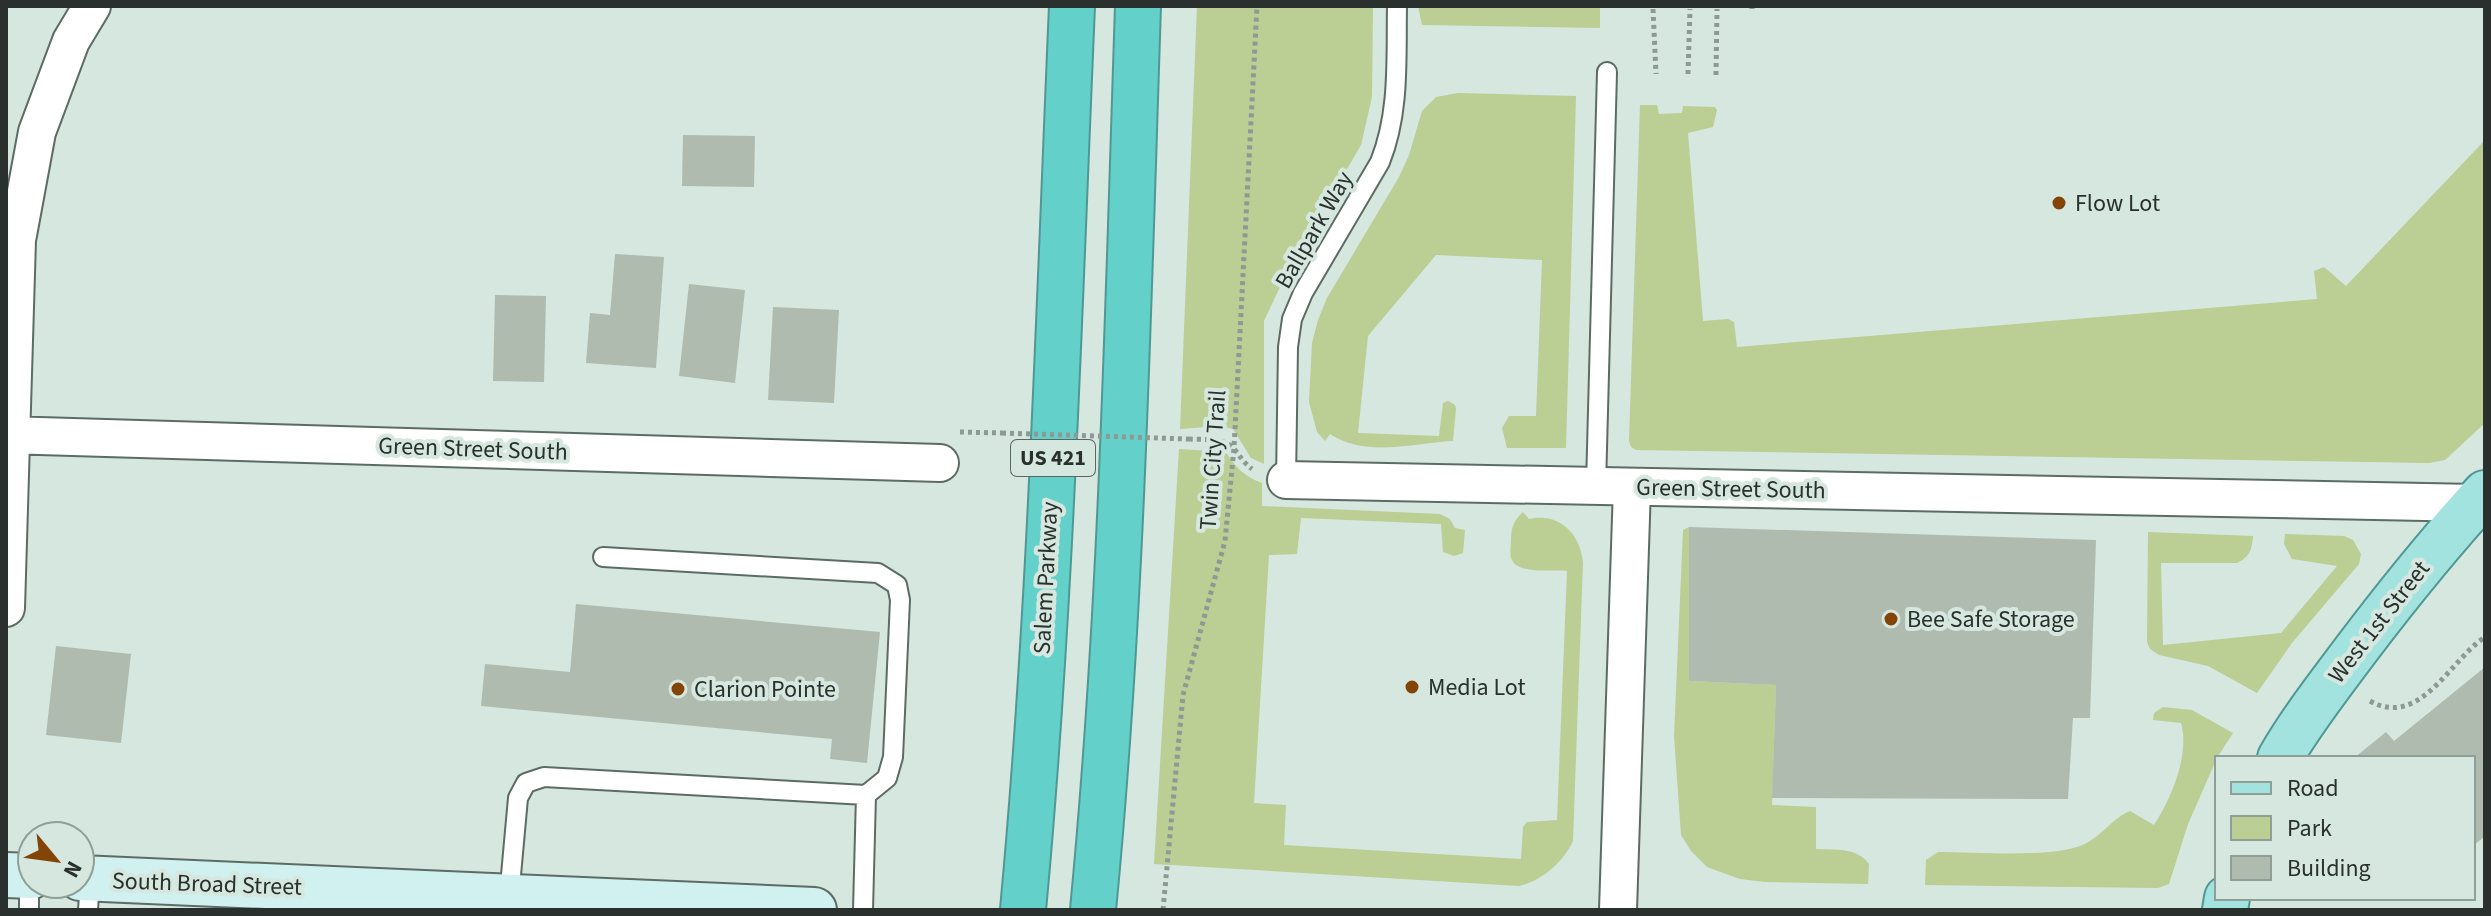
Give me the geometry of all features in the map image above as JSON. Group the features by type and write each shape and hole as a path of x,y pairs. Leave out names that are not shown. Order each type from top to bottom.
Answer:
{"highway":[{"name":"Salem Parkway","path":"1023,910 1042,665 1072,6"},
{"name":"US 421","path":"1093,910 1123,461 1138,6"}],"main road":[{"name":"West 1st Street","path":"2281,756 2374,625 2480,498"}],"street":[{"path":"6,608 17,240 37,132 71,41 92,6"},
{"name":"Green Street South","path":"9,435 940,463"},
{"name":"Green Street South","path":"1286,480 2480,498"},
{"path":"1618,910 1632,487"},
{"name":"South Broad Street","path":"96,889 183,889 336,900 509,897 814,910"}],"lane":[{"name":"Ballpark Way","path":"1286,480 1288,347 1292,319 1303,293 1380,162 1389,139 1395,109 1397,6"},
{"path":"1596,486 1607,72"},
{"path":"509,897 518,798 526,783 544,777 866,795 887,778 893,757 900,600 897,585 878,573 603,557"},
{"path":"863,910 866,795"}],"path":[{"name":"Twin City Trail","path":"1163,910 1180,711 1225,541 1234,448 1257,6"},
{"path":"1653,9 1656,74"},
{"path":"1688,74 1690,9"},
{"path":"1716,75 1717,9"},
{"path":"1002,433 1218,440 1234,448 1241,462 1259,474 1286,480"},
{"path":"2370,701 2392,709 2405,707 2420,699 2462,655 2485,637"}],"green space":[{"path":"1197,6 1373,6 1372,97 1361,145 1286,274 1264,321 1264,464 1251,458 1233,429 1220,426 1180,429"},
{"path":"1418,6 1600,6 1600,28 1422,25"},
{"path":"1458,93 1576,96 1566,448 1507,448 1502,428 1509,416 1536,416 1542,260 1436,255 1368,336 1358,433 1439,436 1443,403 1448,401 1456,409 1453,441 1374,447 1359,446 1330,434 1325,441 1317,432 1309,402 1312,343 1318,320 1327,298 1399,177 1422,111 1436,97"},
{"path":"1640,105 1657,105 1659,114 1682,113 1683,106 1715,107 1717,110 1713,127 1688,133 1703,321 1728,319 1734,322 1737,347 2317,299 2314,271 2324,267 2346,286 2485,140 2485,423 2445,460 2429,463 1636,450 1629,441"},
{"path":"1179,449 1226,452 1241,471 1262,483 1262,506 1440,514 1450,519 1455,528 1465,530 1463,553 1454,556 1443,552 1441,524 1301,518 1297,554 1269,555 1254,803 1286,805 1284,845 1521,859 1523,827 1527,822 1557,820 1567,571 1529,570 1516,565 1511,555 1512,532 1515,521 1523,512 1529,519 1558,522 1573,534 1583,562 1573,841 1551,870 1519,886 1154,864"},
{"path":"1689,527 1689,681 1776,685 1772,805 1816,807 1816,849 1845,850 1864,859 1869,864 1868,884 1740,879 1707,867 1681,835 1674,736 1683,530"},
{"path":"2148,532 2253,536 2250,552 2237,563 2161,563 2163,645 2281,633 2337,566 2292,559 2284,544 2285,534 2344,536 2353,540 2361,554 2359,564 2292,643 2257,693 2208,666 2159,655 2150,649 2147,642"},
{"path":"2163,707 2192,710 2233,733 2218,756 2215,756 2215,763 2188,824 2169,884 2158,888 1925,885 1926,860 1938,852 2031,853 2066,850 2087,843 2130,811 2154,825 2167,803 2177,776 2183,736 2181,723 2153,720 2154,713"}],"building":[{"path":"683,135 755,136 754,187 682,186"},
{"path":"615,254 664,257 656,368 586,363 590,313 610,315"},
{"path":"689,284 745,290 735,383 679,376"},
{"path":"495,295 546,296 544,382 493,381"},
{"path":"773,307 839,310 834,403 768,400"},
{"name":"Bee Safe Storage","path":"1689,527 2096,540 2090,718 2073,718 2068,799 1772,798 1776,685 1689,681"},
{"name":"Clarion Pointe","path":"576,604 880,632 867,763 830,759 832,739 481,706 485,664 570,672"},
{"path":"56,646 131,654 121,743 46,735"},
{"path":"2485,667 2485,836 2475,844 2475,756 2356,756 2386,732 2394,741"}],"place":[{"name":"Flow Lot","path":"2059,203"},
{"name":"Bee Safe Storage","path":"1891,619"},
{"name":"Media Lot","path":"1412,687"},
{"name":"Clarion Pointe","path":"678,689"}]}
